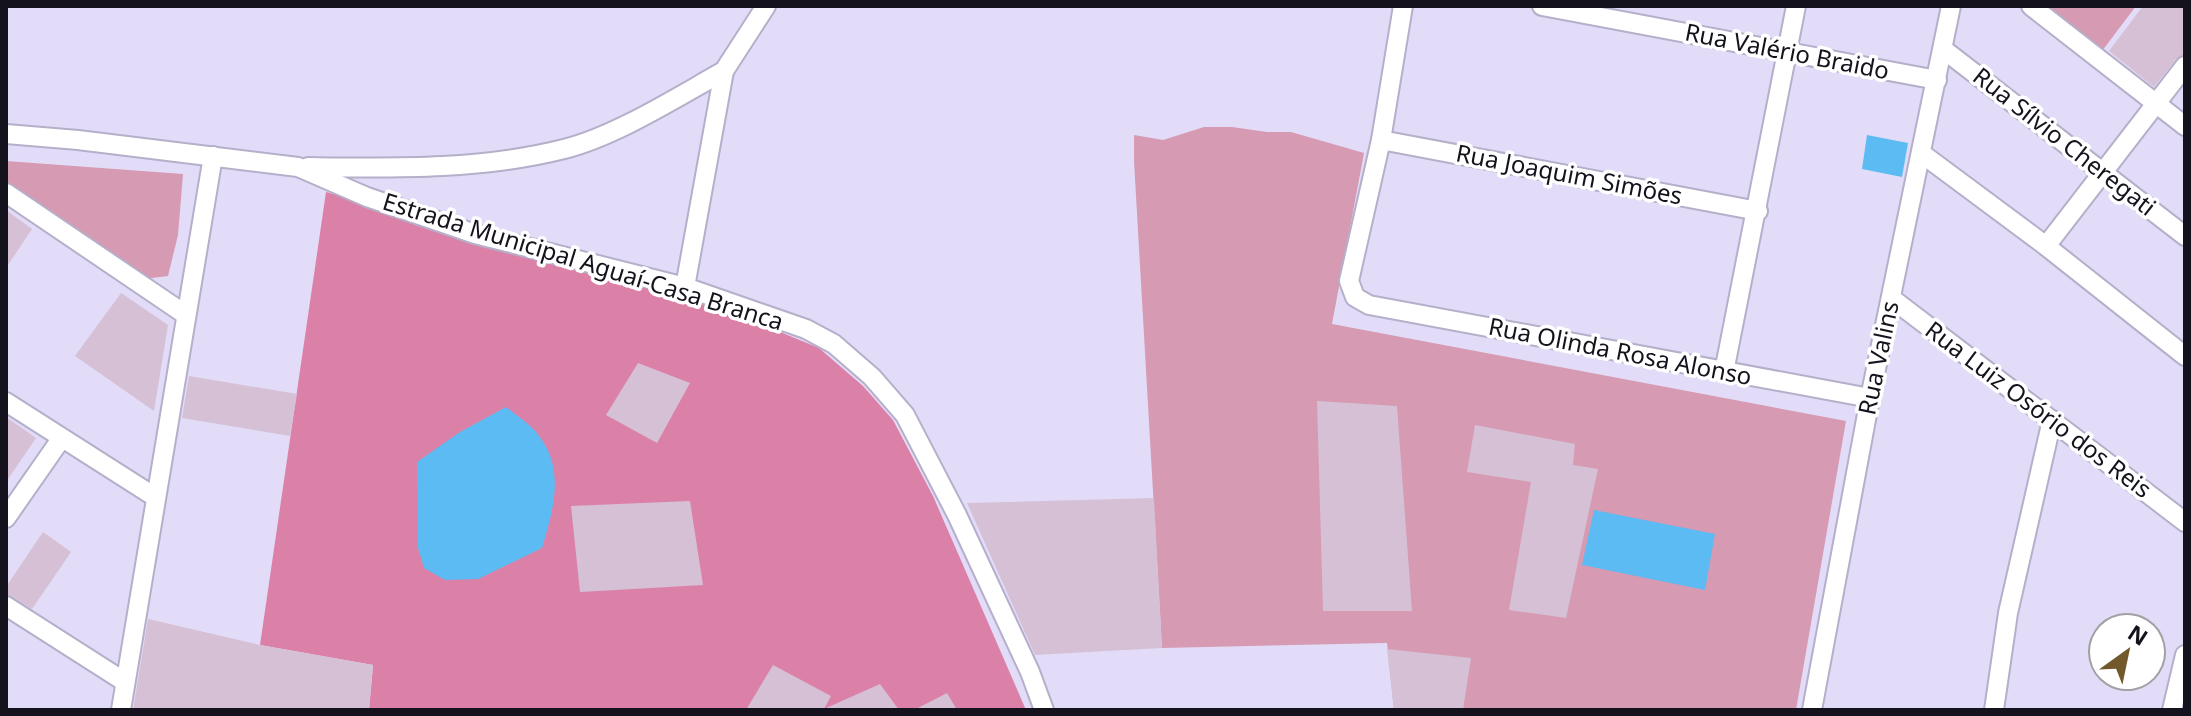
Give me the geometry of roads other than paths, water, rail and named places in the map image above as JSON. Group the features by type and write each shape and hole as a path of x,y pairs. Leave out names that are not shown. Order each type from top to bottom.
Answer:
{"street":[{"path":"685,287 724,71 766,6"},
{"path":"1381,140 1403,6"},
{"name":"Rua Valério Braido","path":"1542,6 1937,80"},
{"path":"1724,372 1796,6"},
{"name":"Rua Valins","path":"1812,710 1870,398 1951,6"},
{"path":"2031,6 2185,126"},
{"name":"Rua Sílvio Cheregati","path":"1943,49 2185,236"},
{"path":"2046,246 2185,66"},
{"path":"298,167 417,168 496,162 566,148 631,122 724,71"},
{"name":"Estrada Municipal Aguaí-Casa Branca","path":"6,134 298,167 367,197 475,234 685,287 806,329 834,344 872,377 905,415 957,515 1030,672 1044,710"},
{"name":"Rua Joaquim Simões","path":"1381,140 1758,211"},
{"name":"Rua Olinda Rosa Alonso","path":"1381,140 1349,281 1355,297 1369,305 1870,398"},
{"path":"1921,153 2046,246 2185,356"},
{"path":"121,710 213,156"},
{"path":"6,193 186,315"},
{"name":"Rua Luiz Osório dos Reis","path":"1891,298 2185,522"},
{"path":"6,402 155,497"},
{"path":"1994,710 2008,613 2052,420"},
{"path":"6,518 61,439"},
{"path":"6,606 125,682"},
{"path":"2172,710 2185,655"}],"water":[{"path":"1867,135 1908,143 1902,177 1862,169"},
{"path":"506,407 536,432 551,459 555,488 542,548 478,579 445,580 424,568 418,548 417,462 460,432"},
{"path":"1594,510 1715,534 1705,590 1582,565"}]}
